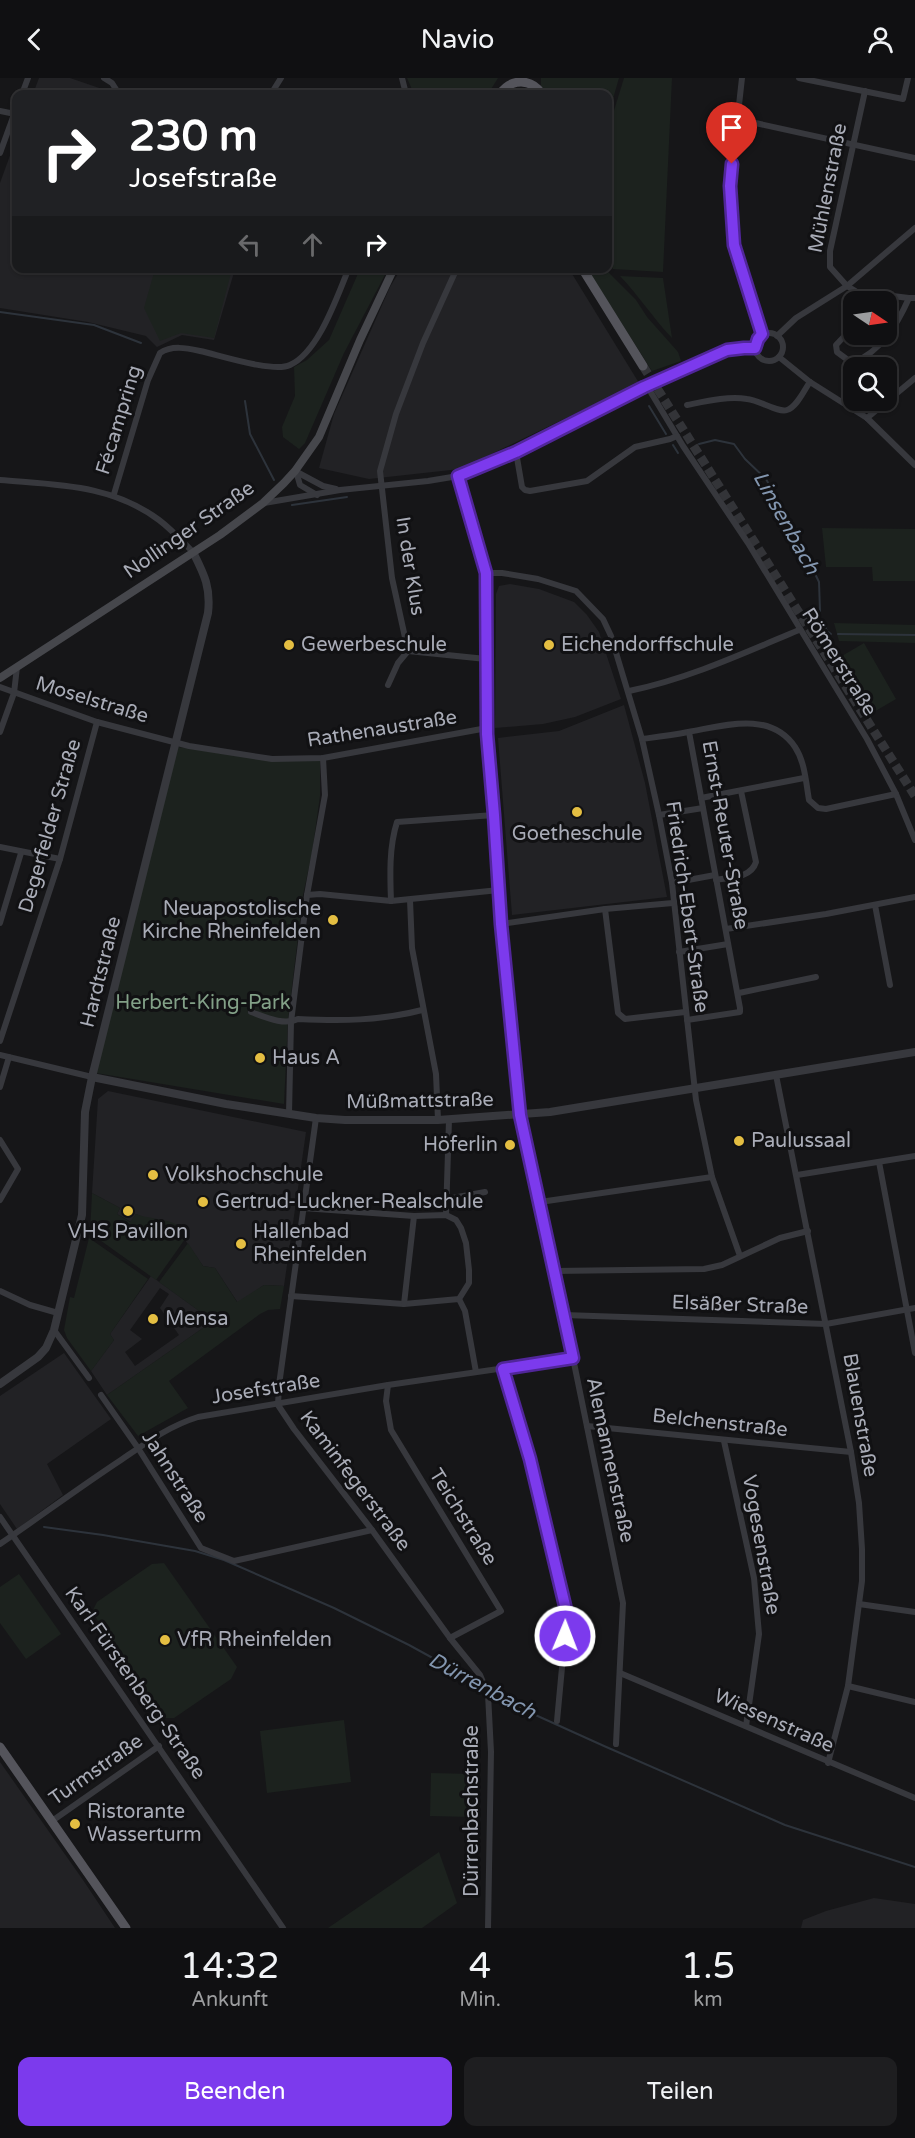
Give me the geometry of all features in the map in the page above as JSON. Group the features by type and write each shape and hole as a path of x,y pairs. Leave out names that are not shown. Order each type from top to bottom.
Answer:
{"main road":[{"path":"504,90 510,84 523,80 534,81"},
{"name":"Nollinger Straße","path":"0,678 193,552 263,503 296,471 319,437 392,273"},
{"path":"585,273 643,366"},
{"path":"0,1747 126,1928"}],"street":[{"path":"104,78 112,82 117,90"},
{"path":"742,78 730,186 734,245 762,334"},
{"path":"799,78 903,99 908,78"},
{"name":"Mühlenstraße","path":"847,286 830,267 830,250 865,91"},
{"path":"737,120 915,158"},
{"path":"0,153 12,122"},
{"path":"777,336 796,318 847,286 915,228"},
{"name":"Fécampring","path":"114,494 148,380 160,353 174,348 195,350 254,364 277,367 290,365 310,350 325,325 347,273"},
{"name":"In der Klus","path":"408,651 392,578 380,471 396,414 423,343 455,273"},
{"path":"847,286 855,291"},
{"path":"897,296 912,298 897,324"},
{"path":"771,333 777,336 783,345 782,352 779,357 771,361 763,360 757,355 755,348 758,339 762,334 771,333"},
{"path":"843,338 836,345 837,352 852,363 868,357 879,345"},
{"path":"263,503 340,490 458,476 516,452 647,386 727,350 755,348"},
{"path":"779,357 810,382 867,418 915,465"},
{"path":"867,418 915,378"},
{"path":"687,405 723,398 746,398 785,411 793,408 810,382"},
{"name":"Römerstraße","path":"647,386 677,436 748,543 867,739 896,794 915,840"},
{"path":"516,452 522,486 525,490 530,491 586,481 635,447 677,436"},
{"path":"296,471 323,486 340,490"},
{"path":"296,471 300,485 318,495"},
{"name":"Alemannenstraße","path":"458,476 486,573 487,728 501,924 520,1115 623,1603 616,1744"},
{"path":"0,480 69,486 114,494 162,522 193,552"},
{"name":"Hardtstraße","path":"0,1384 38,1357 46,1348 54,1330 82,1215 85,1112 92,1077 205,627 209,603 207,581 193,552"},
{"name":"Friedrich-Ebert-Straße","path":"486,573 502,573 538,579 576,591 603,619 611,636 642,739 672,883 694,1088 712,1177 740,1256"},
{"path":"629,691 685,676 800,630"},
{"path":"388,685 398,663 408,651 486,659"},
{"path":"0,732 14,693 17,666"},
{"name":"Moselstraße","path":"0,687 97,722 175,742"},
{"name":"Degerfelder Straße","path":"0,1041 3,1020 60,860 97,722"},
{"path":"642,739 746,722 768,727 786,737 794,747 803,767 809,800 818,808 837,807 896,794"},
{"name":"Rathenaustraße","path":"175,742 272,759 323,758 487,728"},
{"name":"Ernst-Reuter-Straße","path":"689,732 739,993"},
{"path":"289,1114 291,1022 307,895 325,795 323,758"},
{"path":"701,798 804,778"},
{"path":"672,883 747,874 753,870 756,862 741,791"},
{"path":"659,815 703,808"},
{"path":"391,901 391,867 397,822 494,815"},
{"path":"0,847 60,860"},
{"path":"0,922 21,853"},
{"path":"307,895 320,894 391,901 499,890"},
{"path":"726,928 915,897"},
{"path":"410,900 411,948 436,1074 438,1120"},
{"path":"501,924 605,909 674,903"},
{"path":"875,905 890,985"},
{"path":"605,909 618,1013 625,1019 685,1012"},
{"name":"Ernst-Reuter-Straße","path":"679,952 728,944"},
{"path":"687,1020 740,1012 739,993 816,977"},
{"path":"251,1012 269,1019 291,1022 298,1019 390,1018 422,1010"},
{"name":"Müßmattstraße","path":"0,1055 92,1077 226,1104 316,1118 449,1120 562,1110 915,1052"},
{"path":"0,1087 9,1057"},
{"name":"Blauenstraße","path":"776,1075 851,1452 859,1503 862,1550 859,1604 848,1686 828,1763"},
{"name":"Kaminfegerstraße","path":"316,1118 278,1405 450,1638 480,1675 488,1694"},
{"path":"446,1215 449,1120"},
{"path":"0,1140 18,1169 0,1200"},
{"path":"797,1175 915,1156"},
{"path":"879,1162 915,1353"},
{"path":"540,1202 712,1177"},
{"path":"447,1199 485,1192"},
{"path":"303,1208 414,1216 446,1215 456,1220 466,1243 469,1283 459,1299"},
{"path":"404,1304 414,1216"},
{"path":"554,1271 704,1269 722,1264 780,1238 808,1231"},
{"path":"0,1291 30,1305 58,1313"},
{"path":"291,1296 404,1304 459,1299"},
{"path":"459,1299 465,1311 477,1372"},
{"name":"Elsäßer Straße","path":"564,1315 826,1324 915,1308"},
{"path":"54,1330 89,1378"},
{"name":"Josefstraße","path":"0,1544 138,1448 172,1427 198,1417 388,1385 573,1358"},
{"path":"503,1369 530,1459 567,1614 557,1721"},
{"name":"Teichstraße","path":"388,1385 386,1401 391,1430 501,1611 450,1638"},
{"name":"Jahnstraße","path":"101,1395 138,1448 201,1548 234,1561 372,1530"},
{"name":"Belchenstraße","path":"587,1426 851,1452"},
{"name":"Vogesenstraße","path":"724,1441 754,1578 759,1634 746,1726"},
{"name":"Karl-Fürstenberg-Straße","path":"0,1517 283,1928"},
{"path":"859,1604 915,1612"},
{"name":"Wiesenstraße","path":"620,1673 915,1798"},
{"path":"848,1686 915,1702"},
{"name":"Dürrenbachstraße","path":"488,1694 491,1752 488,1928"},
{"name":"Turmstraße","path":"52,1821 159,1746"}],"shaded area":[{"path":"39,78 70,78 105,90 34,90"},
{"path":"12,150 12,273 234,273 214,340 182,335 157,347 146,336 88,322 0,308 0,183"},
{"path":"399,273 571,273 639,383 460,469 369,479 319,468 334,414 390,287"},
{"name":"Eichendorffschule","path":"510,584 539,589 574,602 587,615 599,632 621,699 575,717 543,724 495,728 496,594 499,586"},
{"name":"Goetheschule","path":"624,705 645,783 667,897 512,915 498,738 559,731"},
{"name":"Gertrud-Luckner-Realschule","path":"108,1091 306,1132 284,1286 264,1285 238,1303 215,1268 203,1266 181,1234 136,1214 131,1222 117,1214 120,1208 92,1193 98,1099"},
{"path":"151,1276 213,1321 107,1395 91,1371 114,1340 110,1334","holes":["160,1288 169,1294 160,1308 179,1335 135,1366 125,1352 142,1339 130,1330"]},
{"path":"64,1353 111,1419 47,1464 63,1495 17,1529 0,1504 0,1396"},
{"path":"0,1762 83,1880 115,1928 0,1928"},
{"path":"874,1898 915,1904 915,1928 801,1928 803,1920"}],"green space":[{"path":"407,78 498,78 490,90 412,90"},
{"path":"541,78 619,78 612,102 612,90 544,90"},
{"path":"624,78 672,78 663,272 612,268 612,117"},
{"path":"154,273 231,273 214,338 181,333 160,341 144,308"},
{"path":"358,273 386,273 344,353 305,443 299,449 283,437 282,427 295,396 294,367 307,360 329,340"},
{"path":"590,273 609,273 636,300 647,317 678,352 681,361 652,371"},
{"path":"620,276 663,278 672,338 633,291"},
{"path":"822,528 915,529 915,581 873,581 872,567 826,567"},
{"path":"834,623 915,625 915,643 839,641"},
{"path":"864,643 896,699 867,716 835,660"},
{"name":"Herbert-King-Park","path":"178,747 272,761 320,761 320,796 303,895 288,1020 284,1104 96,1073"},
{"path":"92,1193 120,1208 117,1214 130,1222 136,1214 169,1221 185,1231 181,1234 185,1239 156,1280 90,1233"},
{"path":"89,1238 148,1279 110,1334 114,1340 91,1371 67,1338 64,1330 70,1297 74,1298"},
{"path":"188,1243 203,1266 215,1268 237,1302 264,1285 284,1286 280,1309 268,1310 260,1314 169,1381 188,1408 138,1436 107,1395 213,1321 159,1282"},
{"name":"VfR Rheinfelden","path":"164,1563 237,1667 231,1679 174,1718 164,1718 92,1612 97,1602 152,1564"},
{"path":"19,1574 61,1634 26,1659 0,1623 0,1587"},
{"path":"344,1720 351,1782 267,1793 260,1731"},
{"path":"431,1773 473,1774 472,1817 430,1816"},
{"path":"439,1852 457,1903 422,1928 328,1928"}],"waterway":[{"path":"0,312 94,325 141,343"},
{"path":"245,401 250,434 274,480"},
{"path":"649,406 666,434"},
{"name":"Linsenbach","path":"699,444 715,440 734,444 745,459 766,479 819,582 820,611"},
{"path":"673,445 678,453"},
{"path":"292,505 347,497"},
{"path":"823,622 831,634"},
{"path":"838,634 915,635"},
{"name":"Dürrenbach","path":"44,1527 195,1551 224,1560 334,1608 482,1685"},
{"name":"Dürrenbach","path":"487,1688 531,1713 785,1825 915,1867"}],"tunnel":[{"path":"643,366 915,796"}],"place":[{"name":"Gewerbeschule","path":"289,645"},
{"name":"Eichendorffschule","path":"549,645"},
{"name":"Goetheschule","path":"577,812"},
{"name":"Neuapostolische Kirche Rheinfelden","path":"333,920"},
{"name":"Haus A","path":"260,1058"},
{"name":"Paulussaal","path":"739,1141"},
{"name":"Höferlin","path":"510,1145"},
{"name":"Volkshochschule","path":"153,1175"},
{"name":"Gertrud-Luckner-Realschule","path":"203,1202"},
{"name":"VHS Pavillon","path":"128,1211"},
{"name":"Hallenbad Rheinfelden","path":"241,1244"},
{"name":"Mensa","path":"153,1319"},
{"name":"VfR Rheinfelden","path":"165,1640"},
{"name":"Ristorante Wasserturm","path":"75,1824"}],"route":[{"path":"565,1636 567,1614 562,1591 530,1459 503,1369 573,1358 520,1115 501,924 487,734 486,573 458,476 516,452 644,387 727,350 755,348 755,343 762,334 734,245 730,186 732,164"}]}
